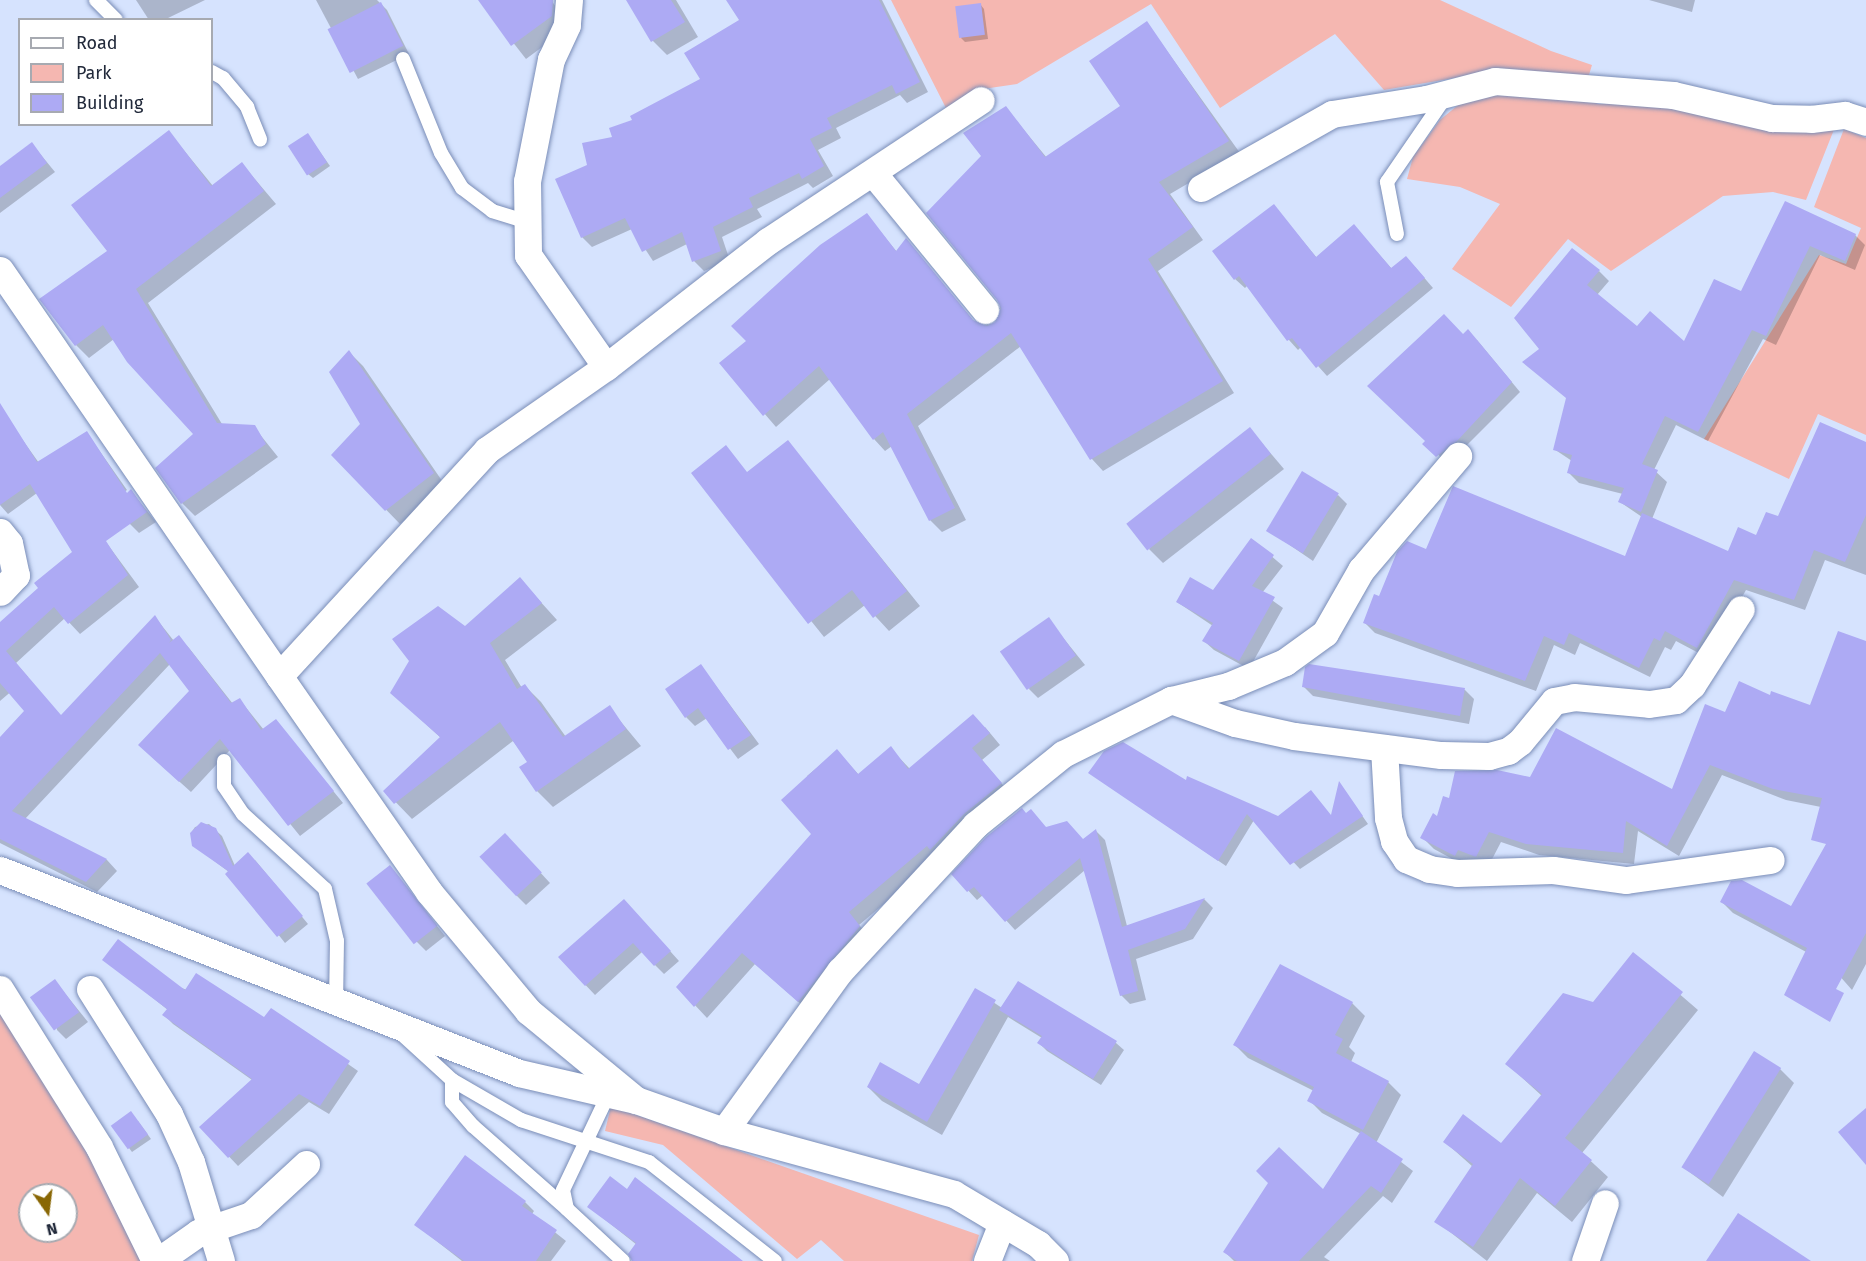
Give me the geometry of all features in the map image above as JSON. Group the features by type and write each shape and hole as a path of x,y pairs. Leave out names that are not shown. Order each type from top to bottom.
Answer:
{"street":[{"path":"569,0 567,25 551,58 527,181 525,221 528,255 540,278 606,367"},
{"path":"1201,188 1332,114 1447,94 1495,81 1673,95 1772,118 1811,119 1845,115 1866,123"},
{"path":"279,676 487,450 606,367 768,241 981,100"},
{"path":"873,173 985,310"},
{"path":"0,270 429,892 528,1011 636,1100"},
{"path":"724,1131 840,971 975,825 1063,754 1171,700 1228,686 1275,666 1325,633 1361,570 1405,514 1458,456"},
{"path":"0,532 9,543 16,574 0,592"},
{"path":"1171,700 1235,723 1294,736 1384,748 1489,756 1508,751 1520,742 1554,701 1574,697 1649,704 1676,700 1692,685 1742,609"},
{"path":"1384,748 1388,818 1394,842 1407,859 1429,869 1457,873 1553,870 1626,880 1771,860"},
{"path":"0,870 519,1072 636,1100 724,1131 954,1194 1038,1244 1055,1261"},
{"path":"0,989 99,1147 157,1261 198,1233 251,1215 306,1164"},
{"path":"90,989 169,1114 191,1162 221,1261"},
{"path":"1585,1261 1605,1203"},
{"path":"987,1261 1002,1223"}],"lane":[{"path":"96,0 114,18"},
{"path":"404,58 441,153 462,188 492,211 525,221"},
{"path":"213,73 223,78 247,107 260,139"},
{"path":"1397,234 1387,182 1447,94"},
{"path":"224,761 224,786 243,814 324,889 337,941 336,1002"},
{"path":"390,1023 452,1080 521,1120 649,1162 775,1261"},
{"path":"452,1080 452,1102 473,1126 623,1261"},
{"path":"567,1209 563,1190 609,1094"}],"green space":[{"path":"891,0 1440,0 1551,51 1592,65 1588,78 1502,70 1384,90 1335,34 1220,108 1151,4 1017,84 983,89 947,110"},
{"path":"1504,89 1547,89 1599,104 1661,98 1835,127 1806,200 1773,192 1723,196 1611,271 1568,239 1511,307 1452,269 1500,204 1460,187 1407,179 1413,157 1440,120 1463,101"},
{"path":"1844,129 1866,138 1866,435 1818,414 1789,479 1704,439 1819,255 1846,264 1861,228 1814,207"},
{"path":"0,1012 92,1161 142,1261 0,1261"},
{"path":"611,1106 979,1235 972,1261 844,1261 821,1240 797,1259 663,1145 605,1131"}],"building":[{"path":"478,0 553,0 552,16 511,46"},
{"path":"626,0 671,0 685,22 651,42"},
{"path":"726,0 879,0 920,82 896,94 892,85 827,118 832,128 810,139 824,166 802,179 799,173 749,198 753,207 713,227 721,251 692,262 682,232 642,252 625,218 581,238 555,179 587,165 582,143 612,137 609,128 632,120 630,116 700,79 684,53 739,20"},
{"path":"381,2 403,46 350,73 328,29"},
{"path":"981,3 985,35 959,38 955,6"},
{"path":"1147,21 1229,141 1159,182 1193,227 1148,259 1223,381 1090,460 1011,333 907,414 955,508 929,521 883,432 873,440 819,366 763,416 719,363 746,341 731,326 820,245 867,213 896,251 906,238 973,320 987,326 995,322 1001,308 997,300 926,213 981,156 963,133 1006,106 1045,157 1120,106 1089,61"},
{"path":"169,130 211,186 242,162 264,191 136,289 217,423 255,425 266,444 181,504 155,468 193,434 127,362 103,325 75,346 39,299 107,251 71,205"},
{"path":"308,133 327,162 307,175 288,146"},
{"path":"32,142 47,163 0,198 0,166"},
{"path":"1785,201 1856,234 1845,261 1810,246 1766,336 1752,330 1698,432 1665,416 1642,464 1658,470 1641,512 1618,502 1624,488 1567,473 1572,455 1553,450 1566,398 1522,362 1539,349 1514,318 1572,248 1600,270 1587,285 1637,326 1650,311 1684,341 1714,279 1741,291"},
{"path":"1274,204 1316,257 1354,224 1391,268 1406,256 1425,278 1316,368 1292,338 1287,341 1239,276 1234,280 1212,251"},
{"path":"1444,314 1463,334 1468,329 1512,382 1457,441 1436,457 1422,444 1425,441 1367,386"},
{"path":"349,350 434,473 385,511 331,455 360,424 329,372"},
{"path":"0,403 37,462 87,431 127,493 131,489 147,512 106,541 128,575 68,624 54,607 6,651 61,715 155,615 171,640 169,643 179,635 231,703 240,698 261,730 276,719 334,791 288,826 220,739 179,782 138,745 189,691 160,653 12,811 107,859 86,882 0,839 0,737 24,711 0,683 0,622 38,588 34,583 72,552 30,484 0,505"},
{"path":"1820,422 1866,442 1866,515 1845,562 1814,550 1794,600 1734,580 1697,648 1665,631 1660,641 1654,638 1639,668 1569,633 1564,645 1544,636 1525,681 1363,623 1374,594 1379,596 1397,552 1407,541 1426,549 1453,486 1625,556 1642,513 1728,551 1738,527 1756,535 1766,512 1778,516"},
{"path":"1250,427 1271,454 1147,550 1126,524"},
{"path":"788,440 907,591 873,618 852,590 808,624 691,473 726,445 747,472"},
{"path":"1302,471 1339,493 1303,553 1266,531"},
{"path":"1251,538 1274,555 1252,586 1275,597 1239,661 1202,641 1213,623 1176,602 1190,577 1213,590"},
{"path":"520,577 542,603 490,643 517,689 525,684 563,737 610,705 626,729 536,792 519,767 527,762 500,722 394,804 383,791 440,737 390,693 409,661 392,639 438,606 465,626"},
{"path":"1049,617 1076,656 1027,690 1000,651"},
{"path":"1838,631 1866,641 1866,933 1836,989 1844,993 1830,1022 1784,995 1807,948 1720,902 1731,881 1742,880 1791,906 1826,844 1811,840 1822,798 1773,789 1710,765 1667,846 1626,821 1623,853 1526,844 1489,832 1476,857 1458,850 1455,856 1420,838 1433,813 1437,816 1443,796 1449,798 1455,771 1497,770 1530,777 1556,728 1672,789 1705,704 1725,712 1739,681 1770,695 1771,691 1810,705"},
{"path":"701,664 751,735 728,750 698,708 685,718 665,689"},
{"path":"1309,664 1465,688 1460,716 1302,687 1305,667"},
{"path":"973,714 990,733 972,748 1002,783 964,814 930,850 927,846 849,912 860,926 798,1002 742,953 694,1007 676,987 811,834 781,800 837,749 858,774 891,746 908,769"},
{"path":"1123,742 1186,780 1187,776 1278,816 1311,790 1331,815 1339,781 1363,816 1290,865 1247,814 1218,861 1088,773 1104,751"},
{"path":"1022,808 1026,813 1031,809 1046,827 1067,821 1083,839 1096,829 1122,927 1205,898 1185,929 1128,950 1138,991 1120,996 1080,858 1005,922 974,887 967,892 951,874 986,837"},
{"path":"201,822 216,828 233,866 248,852 303,916 277,937 225,874 228,871 192,846 190,833"},
{"path":"505,833 542,872 516,896 479,857"},
{"path":"390,865 437,926 414,944 366,883"},
{"path":"624,899 671,951 654,966 633,943 585,986 558,957"},
{"path":"118,939 185,990 196,973 264,1017 271,1008 350,1061 320,1106 299,1094 228,1158 199,1127 252,1079 162,1015 167,1009 102,960"},
{"path":"1633,952 1683,992 1565,1138 1592,1160 1555,1206 1520,1178 1473,1247 1434,1222 1473,1164 1443,1142 1463,1114 1501,1143 1542,1094 1505,1064 1563,993 1593,1002"},
{"path":"1280,964 1353,1002 1335,1035 1343,1039 1336,1053 1389,1081 1363,1130 1307,1101 1314,1087 1233,1045"},
{"path":"55,979 79,1012 54,1030 30,997"},
{"path":"1018,981 1117,1041 1093,1079 1037,1043 1042,1036 999,1010"},
{"path":"975,988 996,1000 927,1122 867,1087 880,1062 919,1084"},
{"path":"1754,1051 1781,1068 1709,1184 1681,1167"},
{"path":"1866,1108 1866,1165 1838,1132"},
{"path":"131,1111 148,1134 128,1149 111,1126"},
{"path":"1361,1131 1403,1159 1381,1193 1371,1186 1299,1261 1237,1261 1223,1252 1268,1183 1256,1171 1279,1147 1323,1189"},
{"path":"465,1155 526,1201 522,1206 557,1230 536,1261 464,1261 414,1225"},
{"path":"610,1176 627,1189 635,1177 743,1261 632,1261 628,1254 636,1243 587,1207"},
{"path":"1738,1213 1811,1261 1706,1261"}]}
